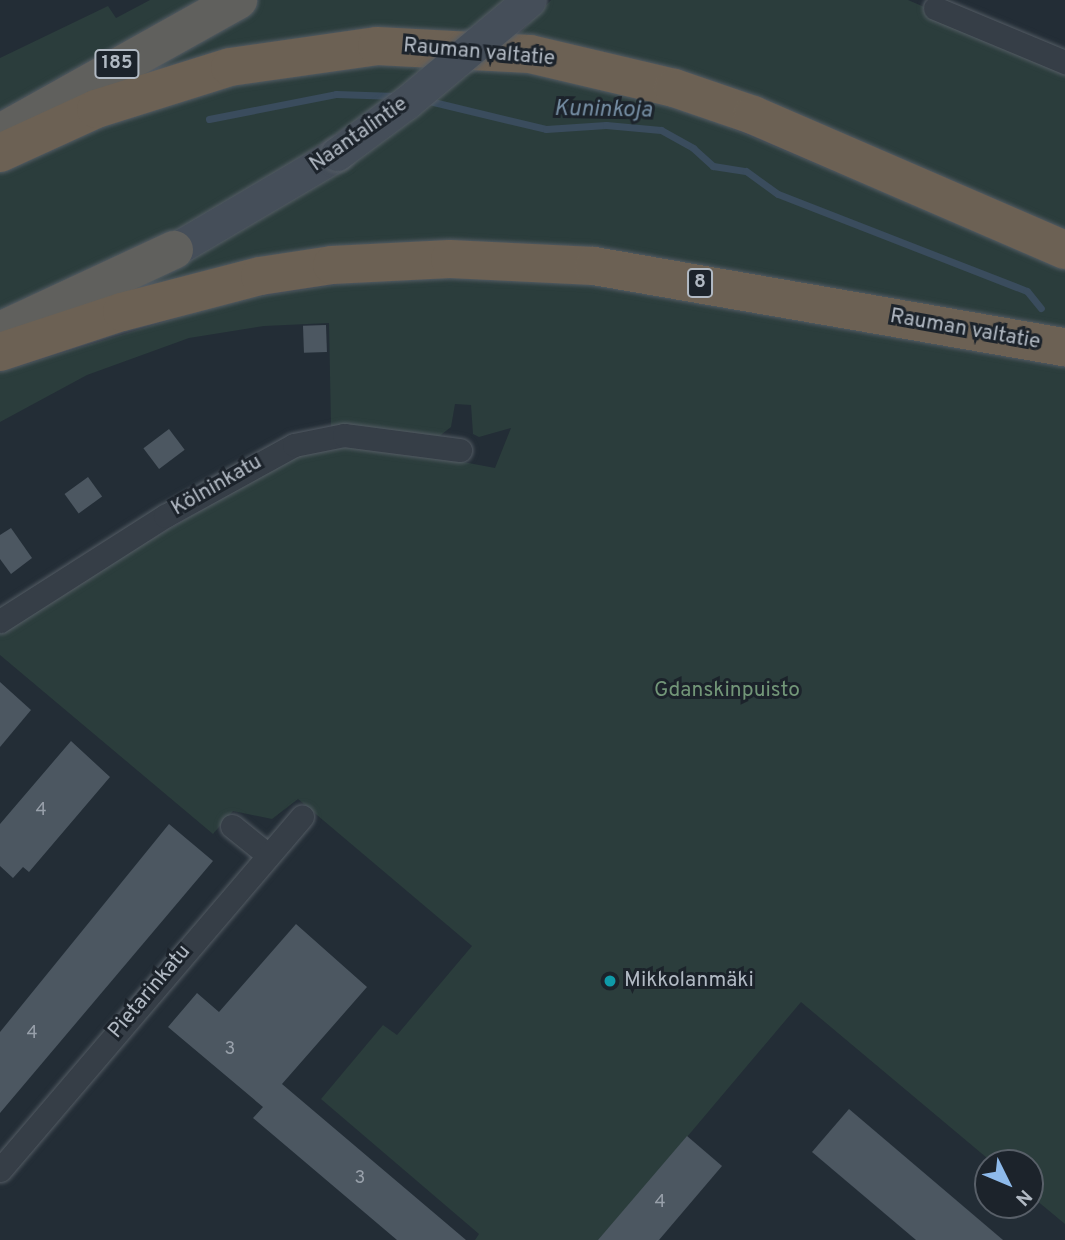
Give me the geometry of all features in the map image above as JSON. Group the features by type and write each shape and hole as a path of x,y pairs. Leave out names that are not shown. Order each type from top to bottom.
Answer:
{"highway":[{"name":"185","path":"0,133 238,0"},
{"name":"Rauman valtatie","path":"0,153 96,109 244,64 377,46 530,54 674,88 752,115 1065,250"},
{"path":"0,331 174,250"},
{"name":"Rauman valtatie","path":"0,352 122,312 238,281 332,265 450,259 594,266 1065,347"}],"main road":[{"name":"Naantalintie","path":"174,250 337,154 407,103 529,0"}],"street":[{"path":"935,8 1065,62"},
{"name":"Kölninkatu","path":"0,621 165,516 294,445 344,435 460,450"},
{"name":"Pietarinkatu","path":"0,1170 302,816"},
{"path":"232,825 268,855"}],"green space":[{"path":"150,0 199,0 0,111 0,58 108,6 116,18"},
{"path":"259,0 506,0 469,32 84,100 156,54"},
{"path":"551,0 908,0 1065,67 1065,236 516,37"},
{"path":"442,55 380,105 186,232 0,318 0,165 180,91"},
{"path":"470,67 527,67 669,102 1065,268 1065,333 615,251 529,244 453,242 123,297"},
{"name":"Gdanskinpuisto","path":"465,274 577,281 1065,367 1065,1224 1044,1207 1044,1149 976,1149 801,1002 600,1240 475,1240 479,1234 321,1099 383,1025 397,1035 472,946 298,799 272,819 233,811 213,834 0,655 0,633 64,590 315,444 400,450 495,468 511,428 479,437 473,434 471,405 455,404 451,427 437,438 354,425 331,427 329,323 264,326 189,338 87,375 0,422 0,372 235,300 340,284"}],"building":[{"path":"326,325 327,352 304,353 303,326"},
{"path":"169,429 185,450 159,469 143,448"},
{"path":"88,477 102,496 79,513 65,494"},
{"path":"11,528 32,558 11,574 0,559 0,535"},
{"path":"0,682 31,710 0,747"},
{"path":"71,741 110,777 29,872 23,867 13,878 0,866 0,824"},
{"path":"169,824 213,861 0,1113 0,1032"},
{"path":"296,924 367,987 282,1084 466,1240 397,1240 253,1118 263,1107 168,1027 197,993 219,1012"},
{"path":"849,1109 974,1215 974,1219 978,1219 1003,1240 916,1240 812,1152"},
{"path":"687,1136 722,1166 659,1240 598,1240"}],"waterway":[{"name":"Kuninkoja","path":"209,119 336,94 396,96"},
{"name":"Kuninkoja","path":"425,100 546,129 606,125 661,130 693,148 713,166 746,171 778,194 1027,291 1041,308"}],"place":[{"name":"Mikkolanmäki","path":"610,981"}]}
